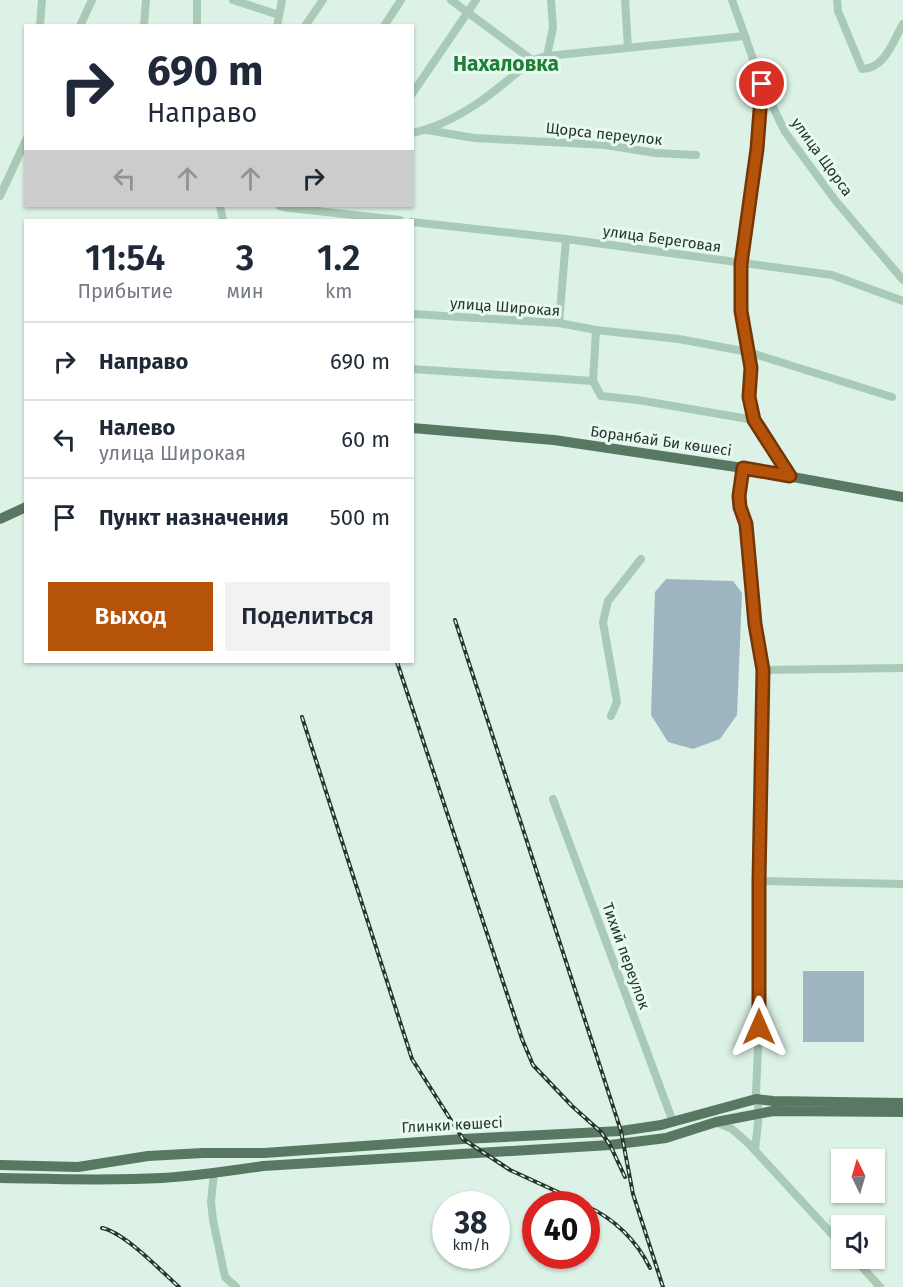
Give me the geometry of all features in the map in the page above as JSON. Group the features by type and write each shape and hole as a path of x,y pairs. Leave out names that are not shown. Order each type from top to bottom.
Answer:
{"main road":[{"name":"Боранбай Би көшесі","path":"414,428 554,440 743,468 903,497"},
{"path":"0,519 24,508"},
{"name":"Глинки көшесі","path":"0,1165 78,1167 120,1160 203,1153 264,1153 621,1131 673,1122 756,1099 903,1103"},
{"name":"Глинки көшесі","path":"0,1178 75,1180 162,1178 212,1174 263,1166 610,1145 659,1139 716,1122 772,1111 903,1112"},
{"path":"203,1153 210,1162 212,1174"},
{"path":"117,1178 116,1167 120,1160"}],"street":[{"path":"40,24 42,0"},
{"path":"81,24 92,0"},
{"path":"144,24 146,0"},
{"path":"197,0 197,24"},
{"path":"233,0 279,15"},
{"path":"277,24 282,0"},
{"path":"305,24 323,0"},
{"path":"385,24 401,0"},
{"path":"451,0 532,60"},
{"path":"414,91 476,0"},
{"path":"547,56 553,28 551,0"},
{"path":"625,0 628,47"},
{"name":"улица Щорса","path":"732,0 762,84 785,132 835,200 903,280"},
{"path":"837,0 838,11 862,69 870,69 881,63 903,24"},
{"path":"414,133 427,130 464,112 494,92 532,60 547,56 744,36"},
{"path":"762,84 757,149 741,264 741,311 751,368 749,397 754,420 790,476"},
{"name":"Щорса переулок","path":"427,130 474,138 606,145 655,153 696,155"},
{"path":"0,196 24,144"},
{"path":"16,159 24,161"},
{"path":"284,207 391,219"},
{"name":"улица Береговая","path":"414,222 566,239 832,275 903,301"},
{"path":"559,322 566,239"},
{"name":"улица Широкая","path":"414,314 559,322 596,330 679,339 748,352 892,397"},
{"path":"596,330 593,381 601,396 638,399 754,420"},
{"path":"414,369 593,381"},
{"path":"743,468 739,496 740,507 746,524 755,624 763,670 759,1027 756,1099 759,1113 755,1150"},
{"path":"611,716 617,702 603,622 608,602 641,559"},
{"path":"763,670 903,668"},
{"name":"Тихий переулок","path":"553,799 673,1122"},
{"path":"759,881 903,884"},
{"path":"716,1122 732,1129 755,1150 831,1233"},
{"path":"656,1126 659,1139"},
{"path":"399,1143 402,1158"},
{"path":"212,1174 213,1220 225,1277 236,1287"},
{"path":"864,1269 880,1287"}],"shaded area":[{"path":"666,579 733,581 742,593 737,715 720,739 693,749 668,742 651,715 655,592"},
{"path":"803,971 864,971 864,1042 803,1042"}],"railway":[{"path":"455,620 621,1131 633,1194 663,1287"},
{"path":"397,663 522,1039 533,1065 572,1106 601,1132 610,1145 625,1177"},
{"path":"302,717 412,1059 463,1139 510,1170 556,1191"},
{"path":"600,1213 624,1231 650,1268"},
{"path":"102,1228 131,1244 179,1287"}],"district":[{"name":"Нахаловка","path":"506,64"}],"route":[{"path":"759,1027 763,670 755,624 746,524 739,496 743,468 790,476 754,420 749,397 751,368 741,311 741,264 757,149 762,84"}]}
